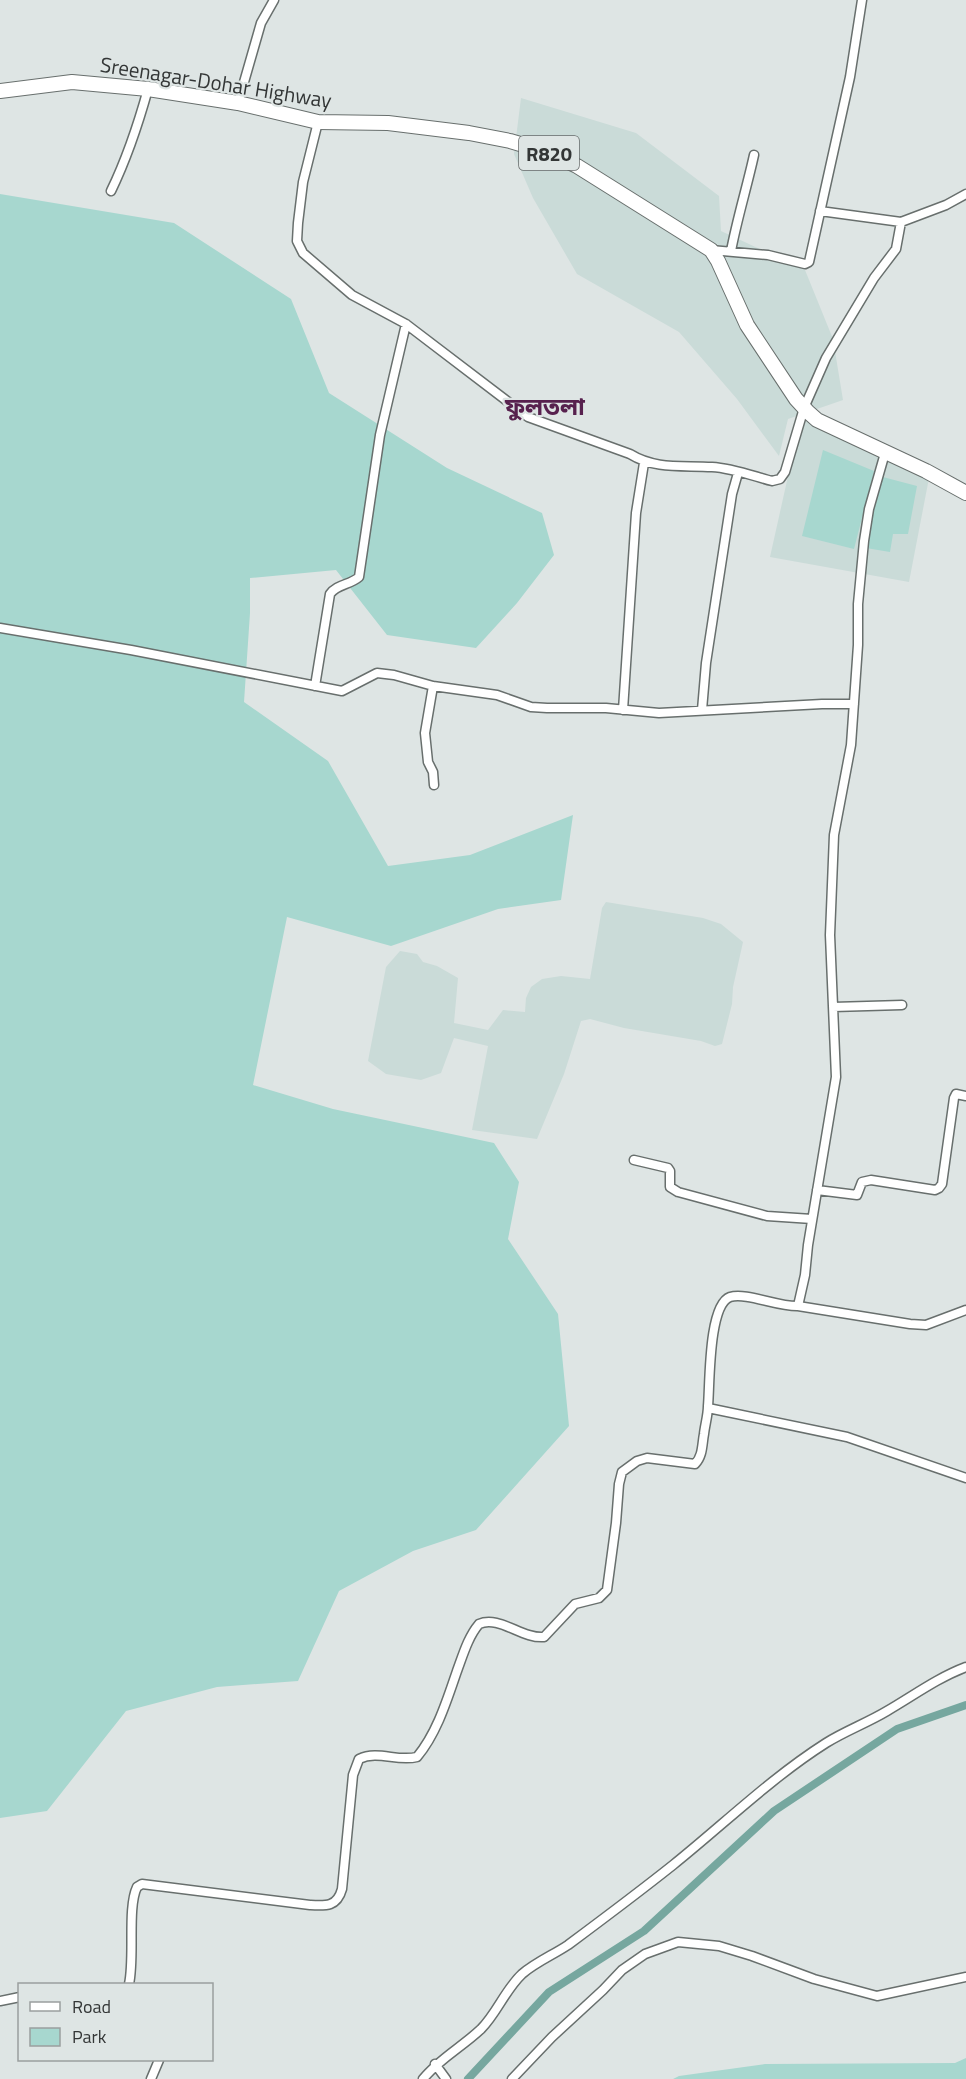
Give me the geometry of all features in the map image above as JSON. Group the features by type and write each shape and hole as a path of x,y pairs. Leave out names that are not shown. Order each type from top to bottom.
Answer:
{"main road":[{"name":"Sreenagar-Dohar Highway","path":"0,91 72,82 148,89 238,103 318,122 388,123 469,133 510,141 547,152 577,166 711,250"},
{"path":"711,250 747,326 804,408 817,420 926,471 966,493"}],"street":[{"path":"238,103 261,23 274,0"},
{"path":"711,250 768,255 807,264 850,77 862,0"},
{"path":"111,191 132,142 148,89"},
{"path":"318,122 303,182 297,223 297,241 303,253 352,295 406,324 528,417 630,454 644,463 714,467 772,481 780,479 785,472 804,408 826,358 874,278 896,249 901,222"},
{"path":"731,251 736,222 744,201 754,155"},
{"path":"820,211 901,222 952,202 966,194"},
{"path":"315,686 330,594 334,589 359,577 380,435 406,324"},
{"path":"798,1306 806,1275 808,1245 836,1077 830,935 834,835 851,745 858,645 858,604 864,541 869,509 885,453"},
{"path":"623,710 636,513 644,463"},
{"path":"702,710 706,663 732,494 738,472"},
{"path":"0,628 342,691 377,673 394,675 433,686 497,695 531,707 658,713 854,704"},
{"path":"433,686 425,733 428,762 433,772 434,785"},
{"path":"833,1007 902,1005"},
{"path":"817,1190 856,1195 862,1182 870,1179 935,1190 939,1188 942,1184 954,1098 956,1094 966,1096"},
{"path":"634,1160 668,1168 670,1187 678,1192 766,1215 812,1219"},
{"path":"129,1983 133,1955 133,1902 137,1887 142,1884 310,1905 336,1903 342,1890 353,1775 359,1759 374,1755 404,1759 417,1757 430,1737 449,1696 469,1641 479,1624 490,1622 522,1634 544,1636 575,1604 599,1598 607,1590 622,1472 637,1461 647,1458 695,1464 701,1457 708,1407 711,1351 723,1302 728,1298 741,1297 918,1324 940,1321 966,1310"},
{"path":"708,1407 847,1437 966,1478"},
{"path":"423,2079 435,2064 451,2055 483,2026 520,1976 595,1925 673,1865 771,1783 827,1742 886,1712 947,1674 966,1667"},
{"path":"512,2079 622,1970 645,1954 678,1942 719,1946 814,1979 877,1996 966,1977"},
{"path":"0,2001 18,1997"},
{"path":"151,2079 159,2061"},
{"path":"435,2064 445,2078"}],"shaded area":[{"path":"521,98 636,133 719,196 721,231 805,270 833,339 843,400 788,419 779,456 737,399 679,332 577,274 533,198 514,154"},
{"path":"801,418 929,478 909,582 770,557"},
{"path":"606,902 703,918 721,924 743,942 722,1044 715,1046 701,1041 624,1028 590,1019 581,1021 564,1074 537,1139 472,1130 488,1046 454,1038 441,1073 421,1080 386,1074 368,1061 386,967 400,951 417,954 423,962 437,966 458,978 454,1023 488,1030 503,1010 525,1012 526,998 531,987 542,979 561,976 590,979 602,908"}],"green space":[{"path":"0,194 174,223 291,299 329,393 447,468 542,513 554,555 517,603 476,648 387,635 336,570 250,578 244,702 328,761 388,866 470,855 573,815 561,900 498,909 391,946 287,917 253,1085 333,1109 494,1143 519,1182 508,1239 558,1314 569,1426 476,1530 413,1551 339,1591 298,1681 217,1687 126,1711 47,1811 0,1818"},
{"path":"823,450 874,471 854,549 802,536"},
{"path":"879,476 917,486 908,534 893,534 890,552 866,548"},
{"path":"966,2058 966,2079 673,2079 679,2076 765,2064 955,2063"}],"waterway":[{"path":"468,2079 549,1992 644,1931 774,1811 897,1729 966,1705"}],"district":[{"name":"ফুলতলা","path":"545,406"}]}
